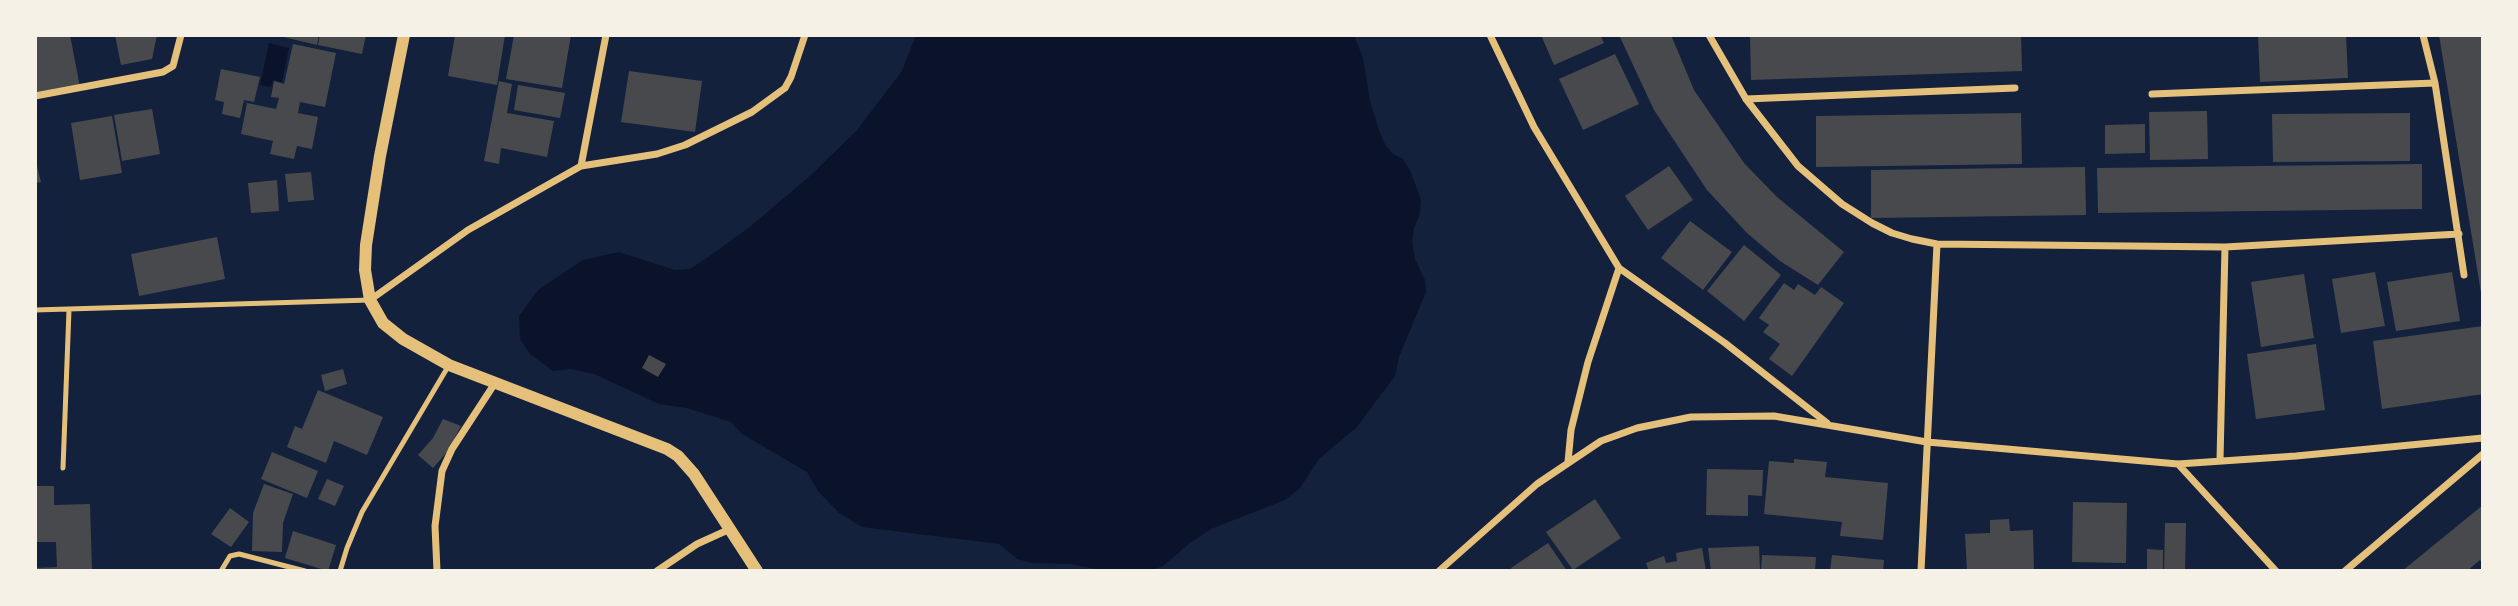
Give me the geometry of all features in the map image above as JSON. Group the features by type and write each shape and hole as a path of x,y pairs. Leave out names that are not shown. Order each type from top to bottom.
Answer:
{"street":[{"path":"35,96 163,72 173,66 181,35"},
{"path":"404,35 368,226 365,270 370,300 383,323 449,366 667,449 678,456 694,474 757,571"},
{"path":"581,166 606,35"},
{"path":"370,300 426,258 495,212 581,166 657,154 685,145 752,112 785,88 805,35"},
{"path":"1490,35 1534,127 1619,268 1735,350 1828,424"},
{"path":"1709,35 1746,99 1798,166 1842,204 1892,233 1937,244 2224,247 2459,234"},
{"path":"2423,35 2435,83 2465,275"},
{"path":"2152,94 2435,83"},
{"path":"1746,99 2015,88"},
{"path":"1922,571 1937,244"},
{"path":"2220,460 2224,247"},
{"path":"1568,462 1571,430 1588,362 1619,268"},
{"path":"437,571 435,526 442,471 452,449 499,384"},
{"path":"1439,571 1509,508 1568,462 1601,441 1637,428 1691,416 1774,416 1927,442 2178,464 2483,438"},
{"path":"2345,571 2483,454"},
{"path":"2178,464 2276,571"},
{"path":"657,571 697,544 730,529"}],"lane":[{"path":"35,310 370,300"},
{"path":"63,468 69,310"},
{"path":"341,571 346,548 362,512 449,366"},
{"path":"221,571 223,563 230,556 239,554 305,571"}],"water":[{"path":"916,35 1354,35 1363,58 1370,101 1380,133 1386,146 1393,154 1403,159 1410,170 1421,200 1412,243 1415,259 1425,280 1426,292 1399,357 1395,376 1356,428 1319,459 1300,488 1285,500 1211,529 1163,566 1149,571 1107,571 1070,564 1033,563 1017,559 999,544 862,527 839,513 818,491 807,472 742,434 731,422 687,408 659,404 594,374 570,369 553,371 530,354 520,339 519,316 538,290 583,260 619,252 675,270 690,269 711,255 751,226 812,174 857,130 902,71"},
{"path":"269,43 289,48 282,82 273,80 271,87 260,85"}],"building":[{"path":"35,35 70,35 80,87 35,96"},
{"path":"115,35 157,35 152,59 121,65"},
{"path":"275,35 319,35 317,45"},
{"path":"320,35 366,35 362,54 318,45"},
{"path":"455,35 505,35 497,85 448,76"},
{"path":"514,35 571,35 562,88 506,79"},
{"path":"1541,35 1600,35 1604,43 1554,65"},
{"path":"1619,35 1671,35 1694,90 1744,163 1777,197 1844,252 1818,285 1780,261 1747,233 1707,190 1654,110"},
{"path":"1750,35 2021,35 2022,71 1751,80"},
{"path":"2258,35 2346,35 2348,78 2260,82"},
{"path":"2439,35 2483,35 2483,299 2482,299"},
{"path":"293,44 336,53 325,107 300,102 298,113 318,117 312,149 297,146 294,159 270,154 273,141 241,134 247,103 276,109 279,98 271,97 274,81 284,84"},
{"path":"1615,54 1639,104 1583,130 1559,79"},
{"path":"221,69 260,77 254,102 244,100 240,118 222,114 224,102 215,100"},
{"path":"629,71 702,81 695,132 621,122"},
{"path":"499,81 512,84 507,113 554,121 547,157 501,148 499,164 484,161"},
{"path":"518,85 565,93 560,118 514,110"},
{"path":"152,109 160,154 122,161 114,115"},
{"path":"2207,111 2208,159 2150,160 2149,112"},
{"path":"2021,113 2022,164 1816,167 1816,116"},
{"path":"2410,113 2410,161 2273,162 2272,114"},
{"path":"112,116 122,173 80,180 71,123"},
{"path":"2145,124 2145,153 2105,154 2105,125"},
{"path":"35,158 41,182 35,183"},
{"path":"2422,164 2422,209 2098,213 2097,168"},
{"path":"1669,166 1693,200 1648,230 1625,196"},
{"path":"2085,167 2086,215 1871,218 1871,170"},
{"path":"311,172 314,200 288,202 285,174"},
{"path":"277,180 279,211 251,213 248,183"},
{"path":"1690,221 1732,252 1703,290 1661,258"},
{"path":"217,237 225,279 139,296 131,254"},
{"path":"1744,245 1781,275 1744,321 1707,291"},
{"path":"2375,272 2385,326 2341,333 2332,279"},
{"path":"2452,272 2460,321 2396,331 2387,282"},
{"path":"2304,274 2314,338 2261,347 2251,282"},
{"path":"1784,283 1794,290 1798,284 1815,295 1821,287 1844,303 1792,376 1769,359 1780,344 1763,332 1769,325 1759,318"},
{"path":"2483,326 2483,394 2382,409 2373,341"},
{"path":"2316,344 2325,410 2256,419 2247,354"},
{"path":"649,355 666,364 658,377 642,368"},
{"path":"343,369 347,384 325,391 321,375"},
{"path":"318,390 383,417 367,455 334,441 326,463 287,447 295,426 302,429"},
{"path":"443,419 461,426 448,451 433,468 418,455 433,438"},
{"path":"272,452 318,471 307,498 261,479"},
{"path":"1794,459 1827,462 1825,477 1888,483 1883,540 1840,536 1842,522 1764,514 1769,461 1794,463"},
{"path":"1707,469 1763,470 1762,496 1748,495 1748,516 1706,515"},
{"path":"327,479 344,486 335,506 318,499"},
{"path":"264,484 293,494 283,523 282,552 252,551 253,513"},
{"path":"35,486 54,486 54,505 90,504 92,571 35,571 35,568 57,567 56,542 35,542"},
{"path":"1595,499 1621,538 1573,570 1546,532"},
{"path":"2073,502 2127,503 2126,563 2072,562"},
{"path":"2483,505 2483,564 2480,560 2467,571 2402,571"},
{"path":"230,508 249,522 231,547 211,534"},
{"path":"2009,519 2010,531 2033,530 2034,571 1967,571 1965,534 1990,533 1990,520"},
{"path":"2165,523 2186,523 2185,571 2164,571"},
{"path":"293,531 336,545 328,571 285,558"},
{"path":"1548,543 1567,571 1513,571 1511,568"},
{"path":"1759,546 1760,571 1711,571 1708,548"},
{"path":"1702,548 1706,571 1649,571 1646,563 1664,556 1666,563 1677,561 1676,553"},
{"path":"2147,549 2163,550 2163,571 2147,571"},
{"path":"1762,555 1816,557 1815,571 1761,571"},
{"path":"1832,555 1884,560 1883,571 1830,571"}]}
